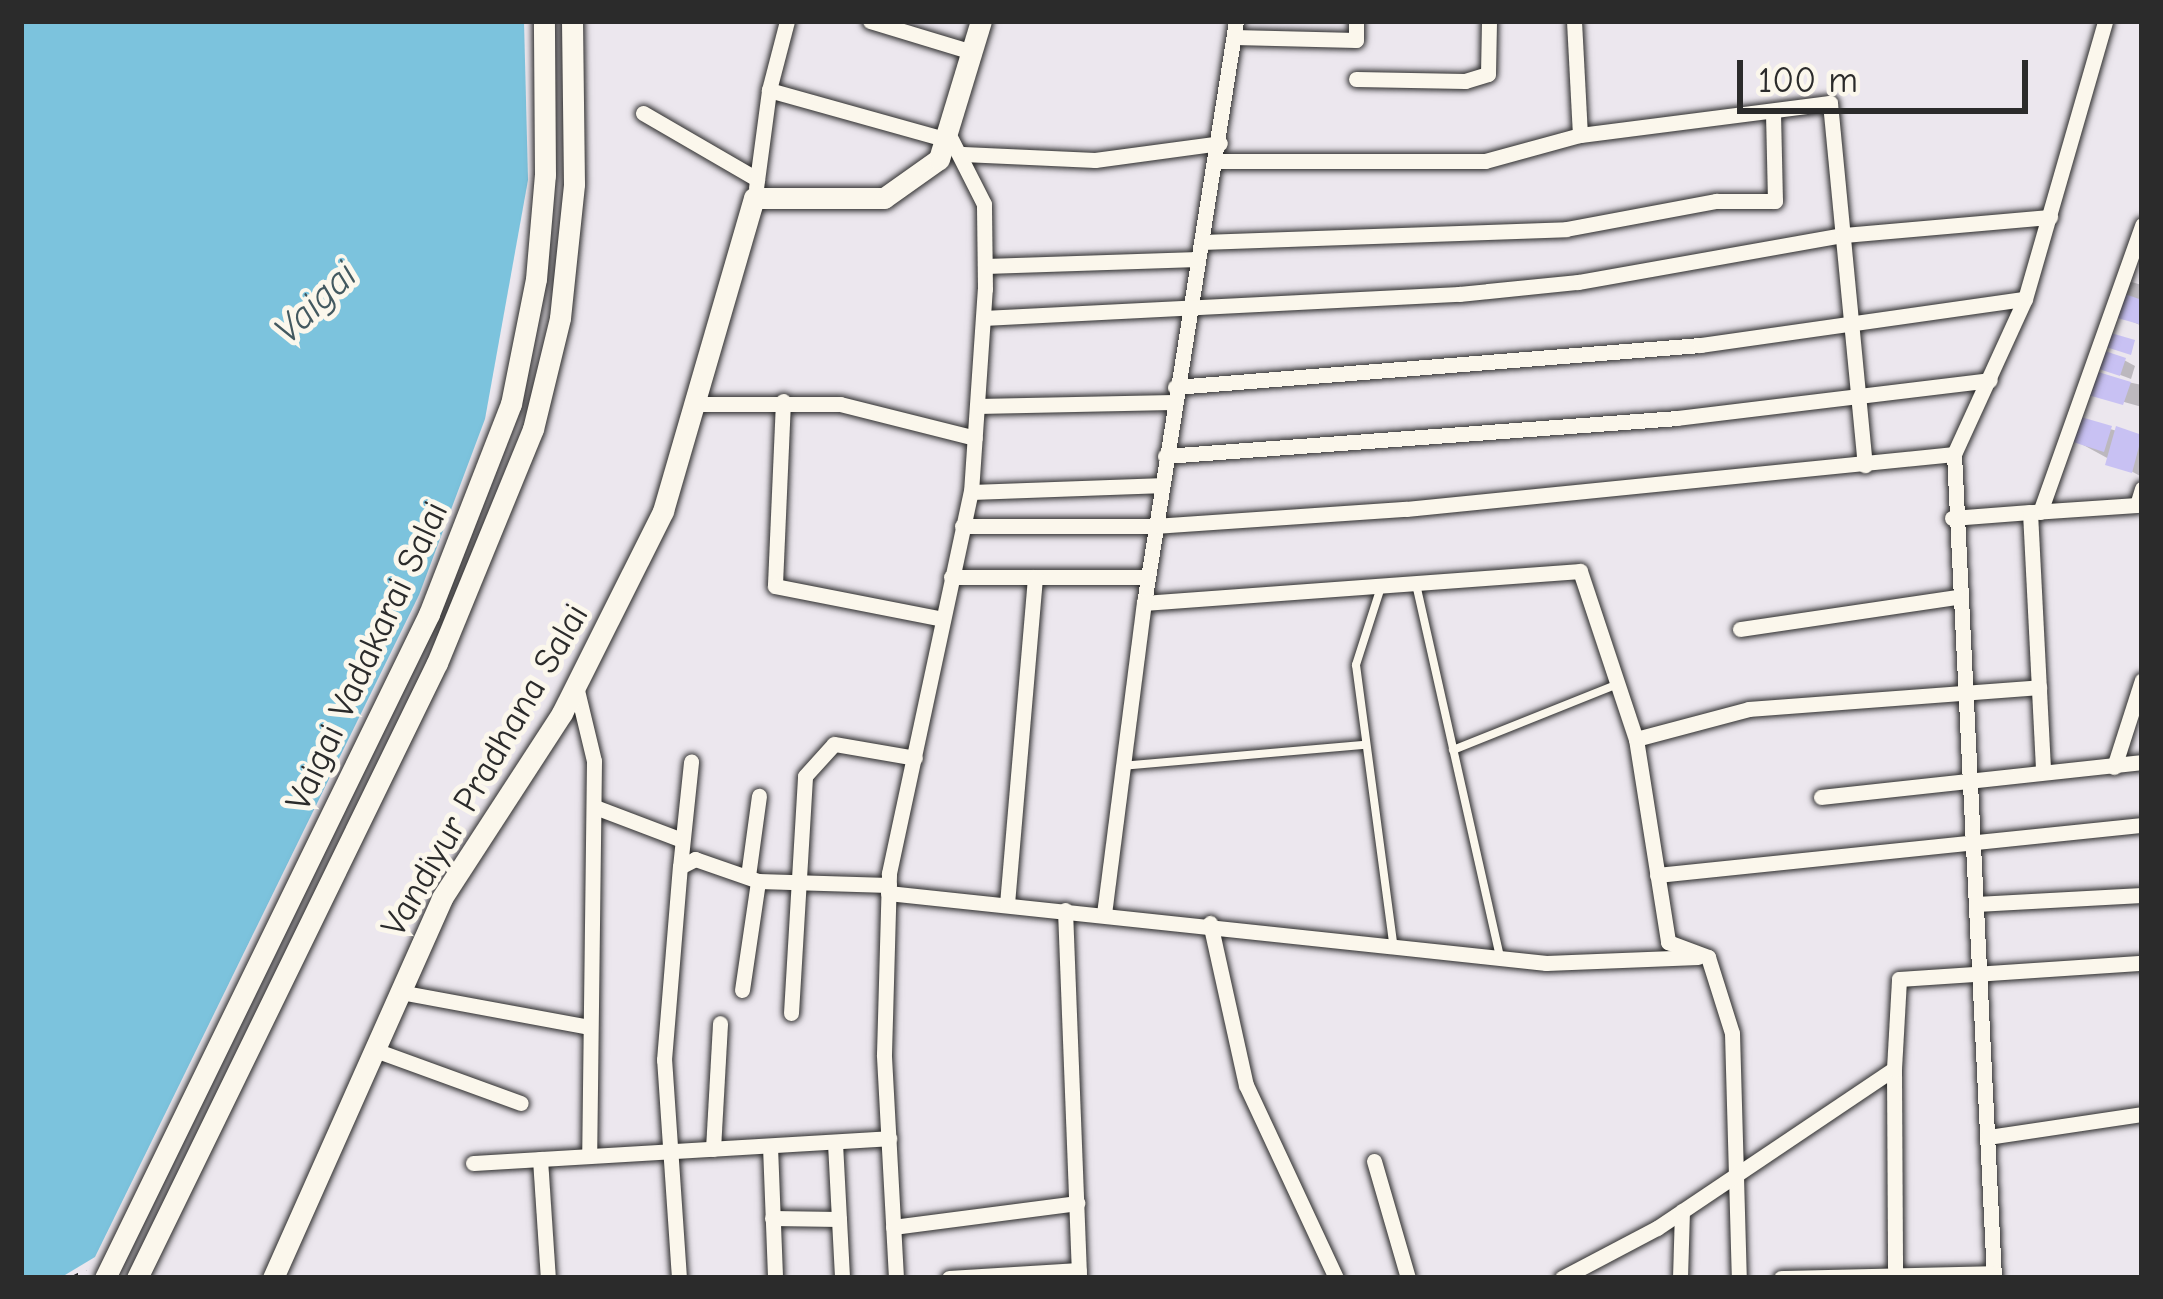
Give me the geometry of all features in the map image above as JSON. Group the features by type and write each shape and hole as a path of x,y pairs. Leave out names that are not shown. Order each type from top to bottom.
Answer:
{"street":[{"name":"Vaigai Vadakarai Salai","path":"105,1278 429,614 512,404 538,258 544,21"},
{"name":"Vaigai Vadakarai Salai","path":"137,1278 436,664 532,429 560,318 574,184 572,21"},
{"path":"756,188 769,90 787,21"},
{"path":"870,21 972,52"},
{"path":"643,112 756,188 884,198 938,160 981,21"},
{"path":"1104,914 1159,485 1219,152 1235,29 1356,40 1356,21"},
{"path":"1356,79 1466,81 1488,74 1489,21"},
{"path":"1574,21 1580,135"},
{"path":"1781,1278 1994,1275 1952,518 1954,454 2026,299 2105,21"},
{"path":"769,90 946,135 963,154 984,204 983,318 971,492 888,889 889,1138 896,1278"},
{"path":"963,154 1095,160 1219,152 1486,161 1580,135 1830,103 1865,465"},
{"path":"985,266 1566,230 1716,201 1775,201 1773,111"},
{"name":"Vandiyur Pradhana Salai","path":"273,1278 442,898 576,686 663,511 756,188"},
{"path":"983,318 1187,310 1579,282 1843,235 2050,217"},
{"path":"2043,772 2035,512 2142,225"},
{"path":"977,406 1174,394 1700,345 2026,299"},
{"path":"1165,456 1677,418 1990,380"},
{"path":"783,400 775,586 943,619"},
{"path":"694,404 783,400 840,404 975,438"},
{"path":"962,526 1154,526 1954,454"},
{"path":"971,492 1159,485"},
{"path":"1952,518 2137,505 2142,489"},
{"path":"1144,603 1580,571 1636,739 1668,942 1708,956"},
{"path":"951,578 1147,577"},
{"path":"1007,904 1035,578"},
{"path":"1740,629 1957,597"},
{"path":"2114,767 2142,680"},
{"path":"576,686 594,761 589,1156"},
{"path":"1636,739 1749,709 2039,687"},
{"path":"791,1013 805,776 833,744 915,758"},
{"path":"1821,797 2142,761"},
{"path":"679,1278 664,1060 691,762"},
{"path":"742,990 759,796"},
{"path":"595,807 682,840"},
{"path":"1657,875 2142,825"},
{"path":"680,867 695,859 753,879 796,885 888,889 1546,963 1708,956"},
{"path":"1976,904 2142,896"},
{"path":"949,1278 1079,1274 1065,910"},
{"path":"1210,923 1246,1085 1336,1278"},
{"path":"1708,956 1732,1033 1740,1173 1739,1278"},
{"path":"1895,1275 1894,1069 1899,979 2142,963"},
{"path":"400,992 589,1028"},
{"path":"713,1150 720,1023"},
{"path":"374,1050 521,1103"},
{"path":"1562,1278 1682,1211 1894,1069"},
{"path":"1988,1137 2142,1114"},
{"path":"473,1162 889,1138"},
{"path":"835,1143 842,1278"},
{"path":"770,1146 775,1278"},
{"path":"540,1159 548,1278"},
{"path":"1373,1161 1408,1278"},
{"path":"893,1227 1077,1203"},
{"path":"1680,1278 1682,1211"},
{"path":"772,1218 838,1219"}],"lane":[{"path":"1416,583 1500,957"},
{"path":"1381,585 1356,665 1394,944"},
{"path":"1454,751 1618,684"},
{"path":"1123,766 1364,745"}],"path":[{"path":"70,1278 93,1266 87,1278"}],"water":[{"name":"Vaigai","path":"21,21 524,21 528,180 485,419 419,595 95,1257 60,1278 21,1278"}],"building":[{"path":"2122,293 2142,300 2142,325 2114,317"},
{"path":"2111,333 2135,340 2131,355 2106,347"},
{"path":"2105,351 2126,358 2120,376 2099,369"},
{"path":"2095,371 2131,382 2123,405 2088,395"},
{"path":"2081,417 2112,426 2104,452 2073,442"},
{"path":"2116,426 2142,435 2132,473 2105,465"}]}
